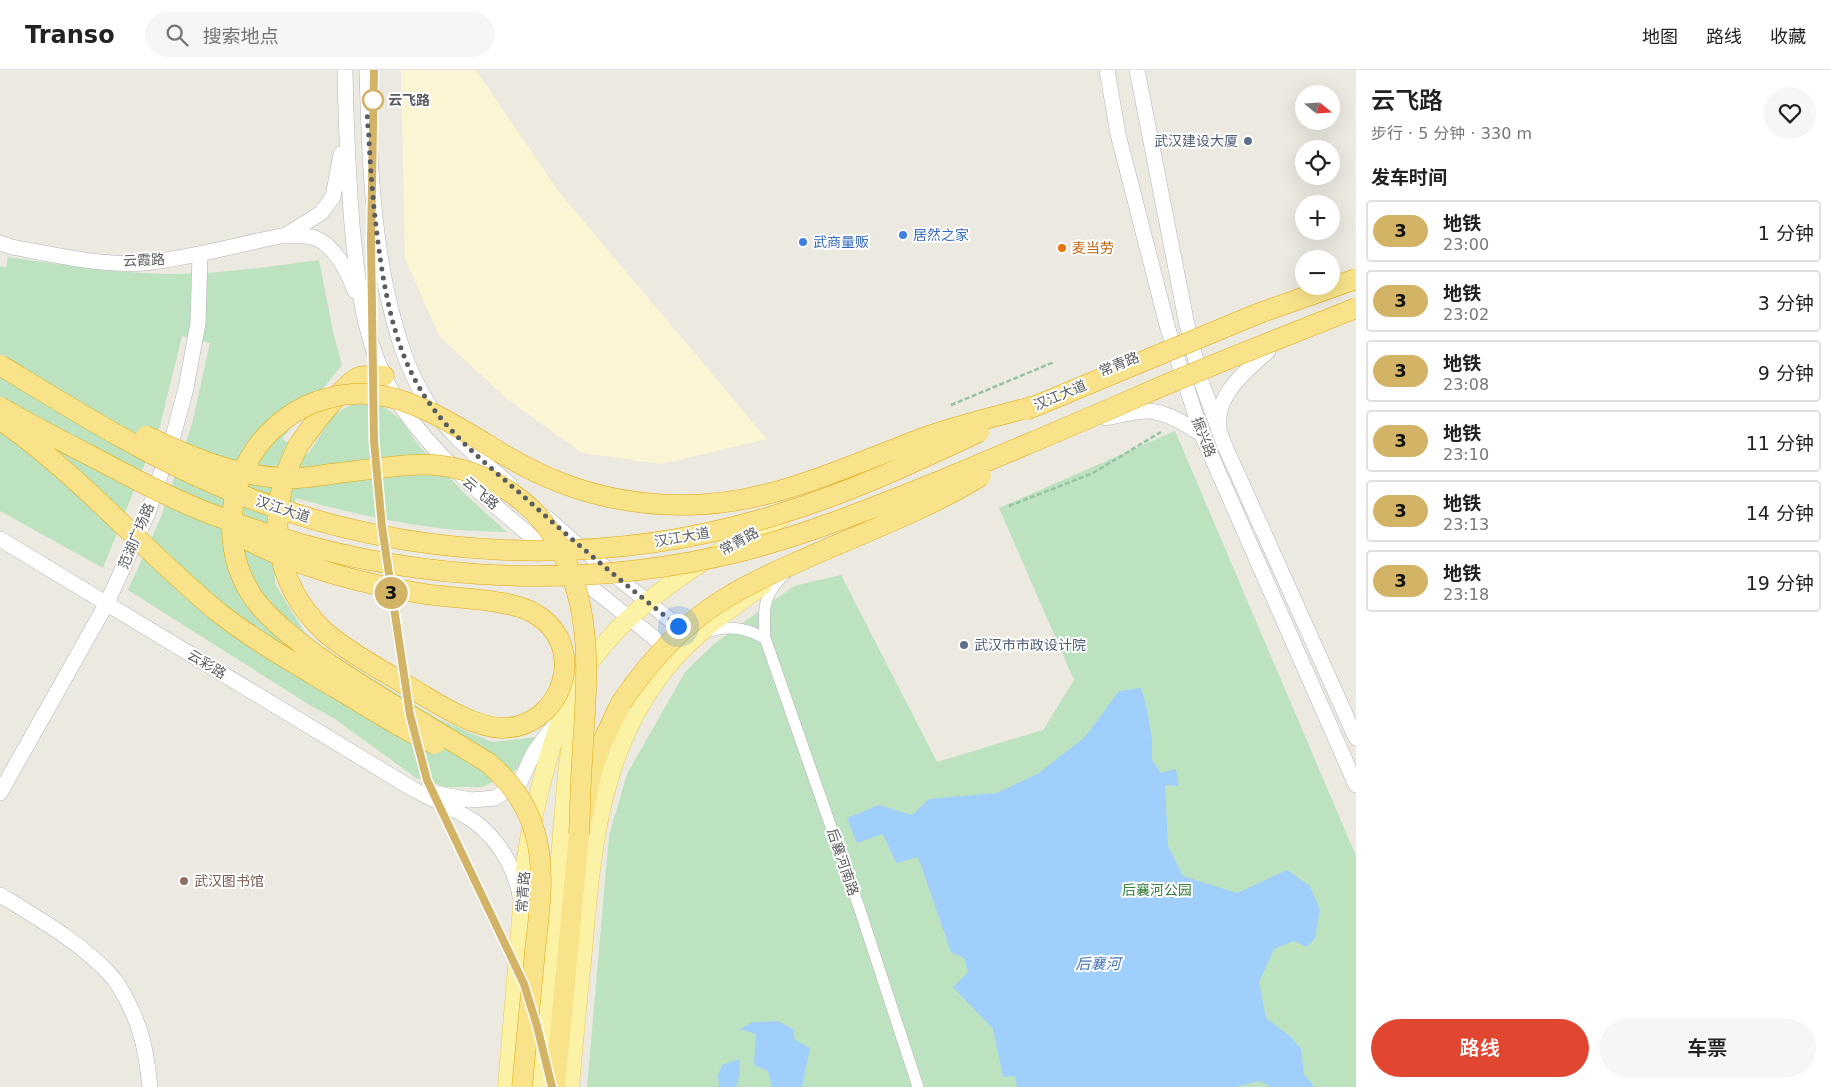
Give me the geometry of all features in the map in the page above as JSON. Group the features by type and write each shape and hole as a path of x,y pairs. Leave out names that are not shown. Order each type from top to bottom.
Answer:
{"highway":[{"name":"汉江大道","path":"0,365 104,428 159,458 203,479 266,504 340,526 416,542 495,550 584,549 657,542 736,526 814,503 938,452 1038,405 1257,314 1356,279"},
{"name":"汉江大道","path":"0,407 182,502 234,523 288,541 375,562 431,570 495,575 576,575 624,571 688,562 774,543 850,517 1040,440 1140,395 1356,308"},
{"path":"182,502 264,549 273,553 282,557 292,561 329,573 376,586 410,592 518,606 537,615 545,621 558,638 562,647 565,668 560,689 555,699 541,715 531,721 511,727 500,728 479,723 424,696 331,637 314,621 296,596 284,568 282,561 280,554 277,538 277,507 289,462 312,426 346,386 359,377 384,376"},
{"path":"24,380 172,448 242,474 272,478 308,478 427,464 444,466 475,474 504,487 538,516 559,545 576,585 584,618 587,675 579,834 555,1087"},
{"path":"522,1087 540,890 539,850 534,827 525,806 508,782 487,762 359,684 307,648 274,621 263,609 245,582 234,551 232,535 232,519 237,487 250,457 259,443 281,422 294,413 321,400 343,395 366,393 396,398 439,416 515,461 559,482 599,495 642,503 688,505 733,501 769,493 863,462 923,438 1038,405"},
{"path":"0,420 63,468 201,596 243,630 408,731 451,751 487,762"},
{"path":"579,834 592,771 600,745 610,724 634,683 684,629 719,602 758,580 909,514 974,480 1040,440"}],"main road":[{"path":"1340,278 1356,272"},
{"name":"常青路","path":"507,1087 526,860 531,824 561,716 585,669 602,646 629,617 647,602 716,554 785,516 1052,391 1295,294"},
{"path":"570,1087 590,870 604,794 617,753 634,717 650,690 676,656 693,638 755,591 819,549 878,519 1192,381 1356,318"},
{"path":"541,1087 567,773 578,698 585,669"}],"street":[{"name":"云飞路","path":"345,70 346,130 356,260 364,314 372,346 384,376 402,409 461,476 564,566 676,656"},
{"name":"云飞路","path":"367,70 371,171 377,234 392,315 400,344 413,376 430,405 448,428 581,548 693,638"},
{"name":"振兴路","path":"1106,70 1118,134 1172,342 1224,444 1353,723 1356,738"},
{"name":"振兴路","path":"1137,70 1189,335 1192,381 1202,435 1356,785"},
{"path":"286,235 320,213 333,197 346,130"},
{"path":"286,235 314,238 331,249 350,278 364,314"},
{"name":"云霞路","path":"0,243 12,247 89,261 142,263 200,255 286,235"},
{"name":"范湖广场路","path":"0,793 107,603 148,513 174,433 186,388 198,323 200,255"},
{"name":"振兴路","path":"1224,444 1218,423 1221,407 1236,380 1268,351"},
{"path":"1106,418 1148,411 1168,417 1192,428 1202,435"},
{"name":"云彩路","path":"0,539 413,789 475,823 496,843 510,864 517,882 522,907"},
{"name":"后襄河南路","path":"819,549 791,568 772,586 766,602 764,618 765,638 859,907 918,1087"},
{"path":"693,638 709,631 730,628 750,630 765,638"},
{"path":"413,789 470,800 496,798 521,780 534,752 561,716"},
{"path":"1333,730 1353,723"},
{"path":"0,895 26,910 84,950 115,980 136,1018 147,1053 150,1087"}],"path":[{"path":"951,405 1054,362"},
{"path":"1009,506 1093,473 1161,432"}],"shaded area":[{"path":"401,70 476,70 559,192 767,439 661,464 582,453 506,398 439,336 405,259"}],"green space":[{"path":"8,257 85,268 163,274 222,272 319,260 334,336 342,365 282,439 308,454 334,414 353,404 383,406 401,420 419,446 468,497 507,532 454,530 408,524 296,498 275,562 275,584 305,633 331,653 438,719 492,742 537,737 516,770 483,787 445,787 416,778 335,719 308,704 128,590 161,517 192,424 210,343 182,336 160,426 103,568 0,511 0,266 6,268"},
{"name":"后襄河公园","path":"1175,431 1356,856 1356,1087 587,1087 609,836 627,774 685,672 714,644 794,586 841,575 937,762 1043,730 1074,680 999,508"}],"water":[{"name":"后襄河","path":"1141,688 1147,709 1152,740 1152,760 1161,773 1176,769 1179,786 1165,785 1168,846 1183,876 1237,893 1287,870 1310,886 1320,910 1315,938 1307,947 1294,941 1274,949 1259,982 1266,1018 1291,1037 1301,1049 1304,1074 1314,1087 1272,1087 1259,1081 1235,1087 1017,1087 1015,1076 1003,1077 993,1029 953,987 968,972 964,958 951,952 918,857 896,863 883,834 857,843 847,818 879,805 912,815 929,799 997,793 1039,773 1085,737 1119,691"},
{"path":"778,1021 793,1029 795,1040 810,1048 802,1087 772,1087 768,1071 754,1065 756,1034 740,1029 753,1022"},
{"path":"739,1059 740,1073 736,1087 719,1087 718,1075 722,1065"}],"metro line":[{"name":"3","path":"374,70 371,242 374,441 382,527 410,715 427,780 524,984 537,1026 552,1087"}],"place":[{"name":"云飞路","path":"373,100"},
{"name":"武汉建设大厦","path":"1248,141"},
{"name":"居然之家","path":"903,235"},
{"name":"武商量贩","path":"803,242"},
{"name":"麦当劳","path":"1062,248"},
{"name":"武汉市市政设计院","path":"964,645"},
{"name":"武汉图书馆","path":"184,881"}],"route":[{"path":"373,100 368,110 368,129 371,180 381,264 400,344 413,376 430,405 448,428 479,458 581,548 678,626"}]}
